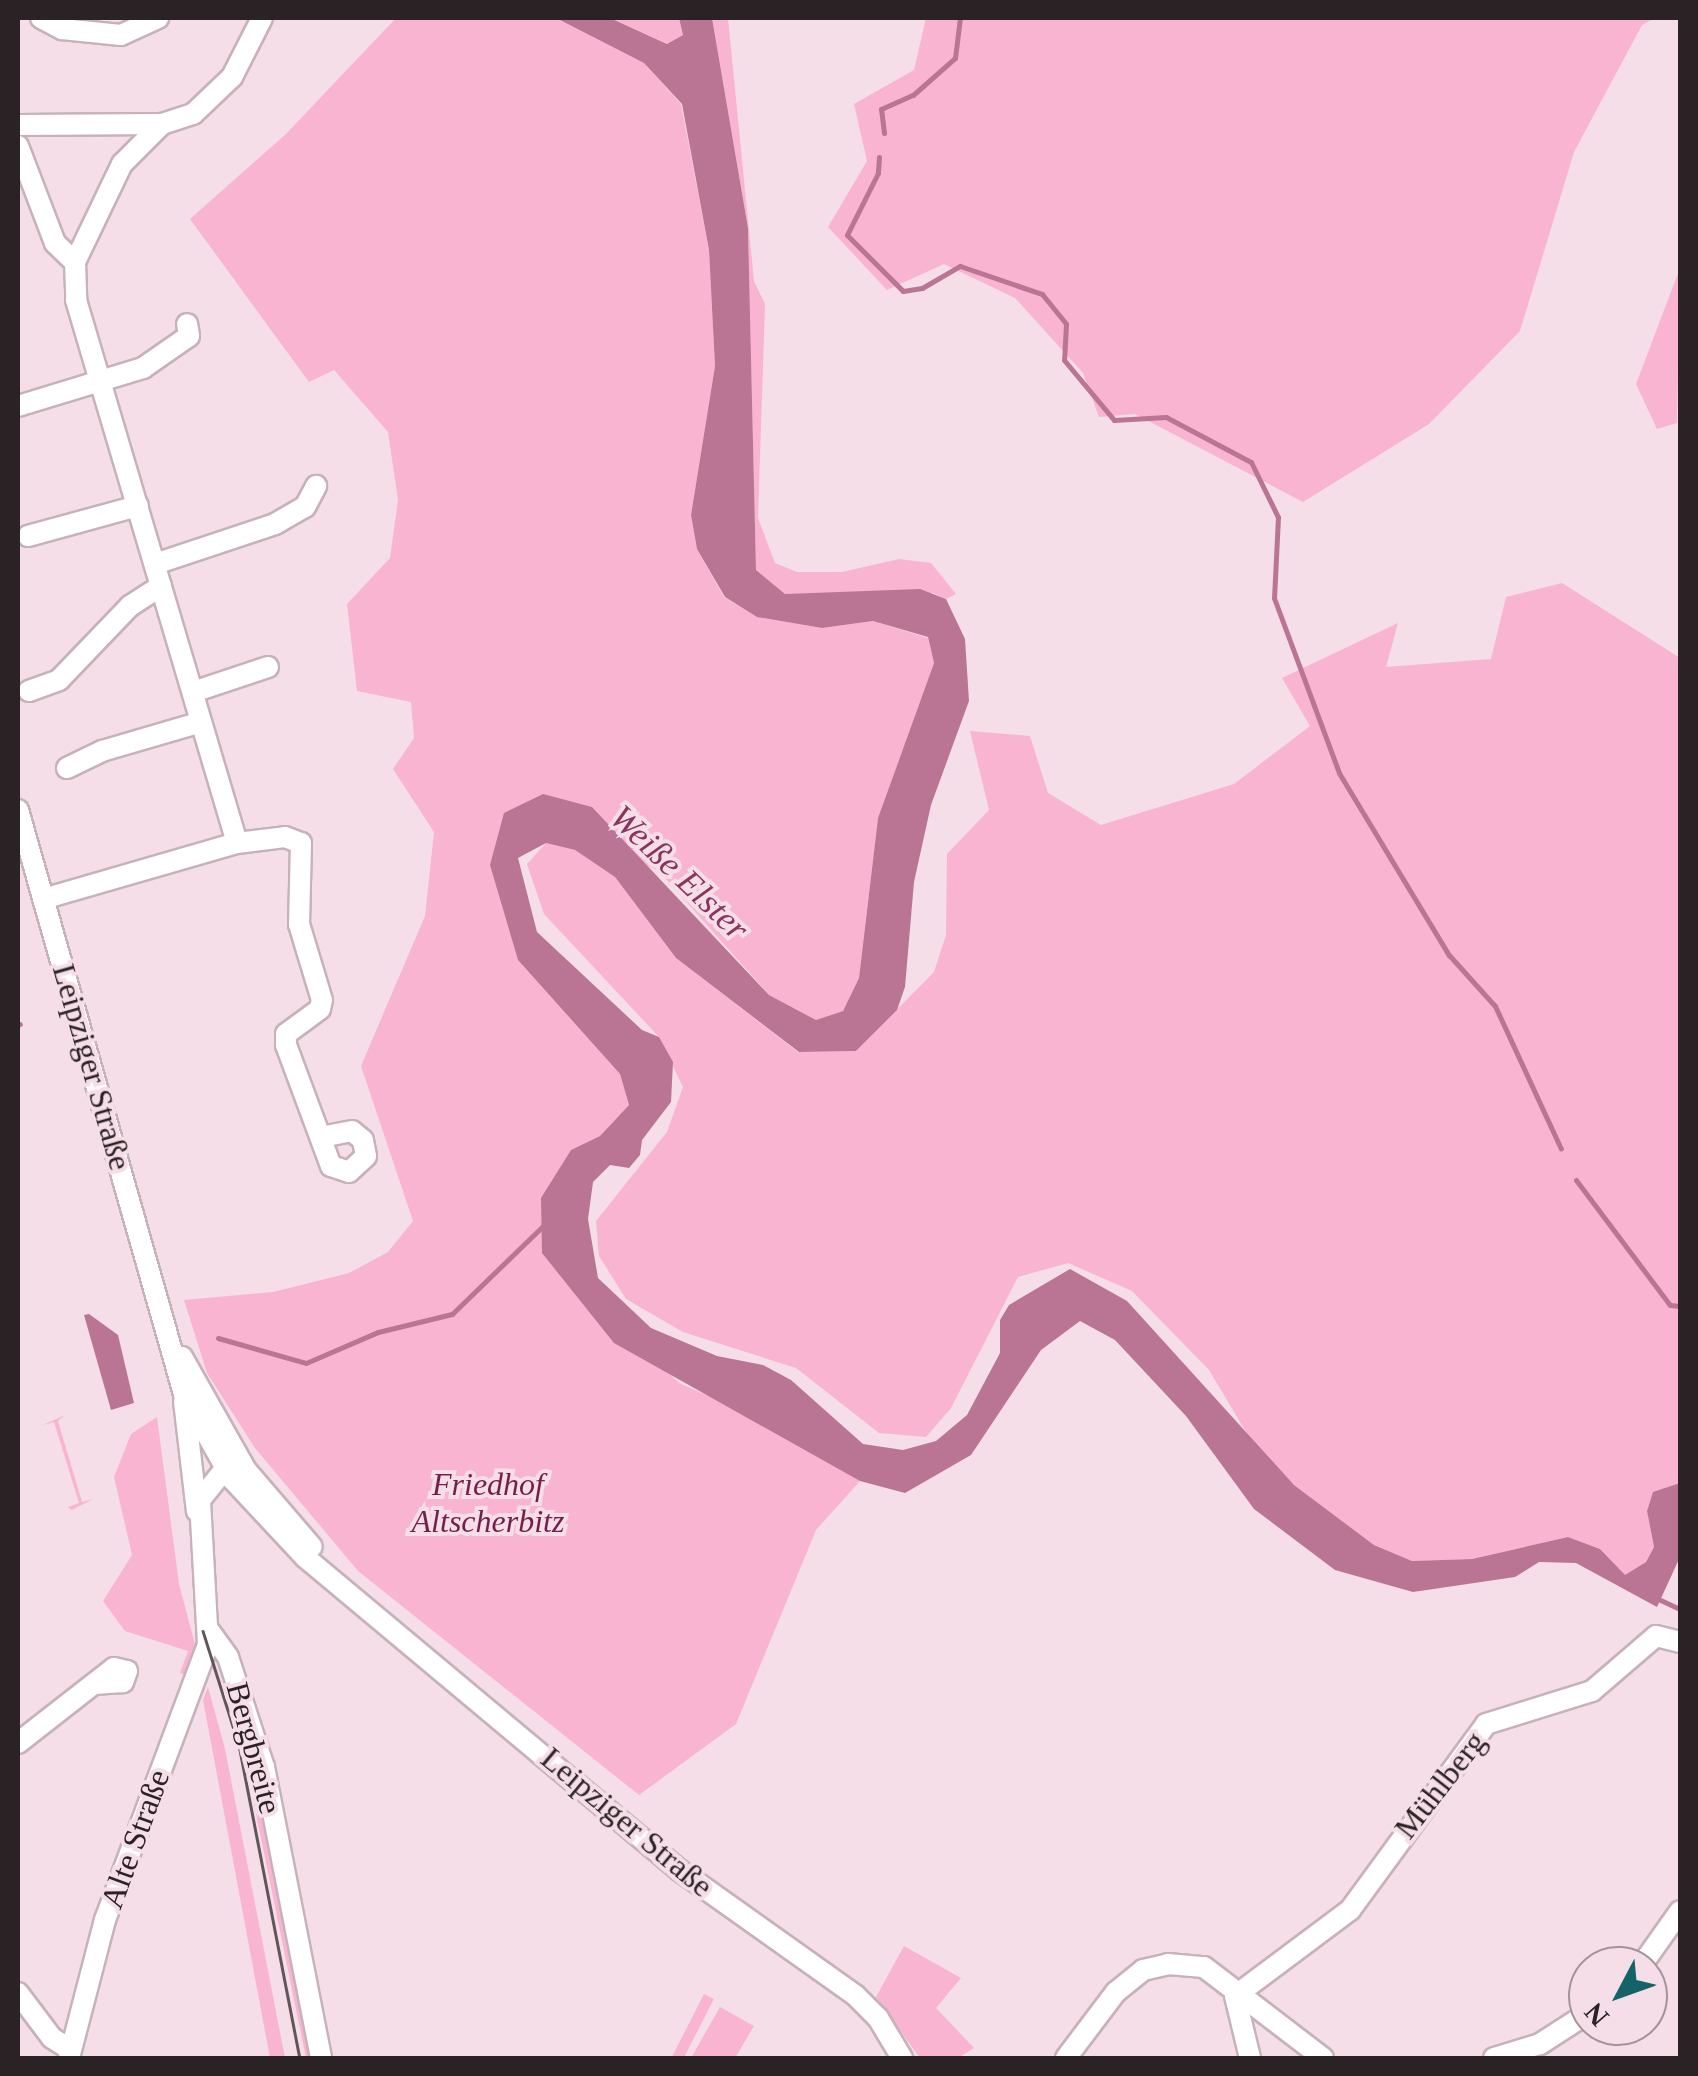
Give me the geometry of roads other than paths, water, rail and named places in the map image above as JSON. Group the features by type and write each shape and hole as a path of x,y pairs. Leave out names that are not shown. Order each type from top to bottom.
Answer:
{"street":[{"path":"42,18 62,29 121,34 158,18"},
{"path":"18,125 162,124 192,114 222,90 262,18"},
{"path":"162,124 122,164 74,262 71,278 238,843"},
{"path":"18,146 55,243 74,262"},
{"path":"18,406 144,368 189,336 187,324"},
{"path":"154,564 275,524 304,507 316,486"},
{"path":"28,536 138,506"},
{"path":"29,692 59,680 130,606 161,586"},
{"path":"193,692 268,667"},
{"path":"67,768 102,750 201,722"},
{"name":"Leipziger Straße","path":"18,810 184,1394 198,1518"},
{"path":"44,899 238,843 285,837 300,843 305,854 298,924 322,1000 320,1009 286,1034 286,1045 321,1138"},
{"name":"Leipziger Straße","path":"166,1324 216,1437"},
{"name":"Leipziger Straße","path":"184,1394 230,1460 244,1495 306,1558 346,1587 679,1870 856,1995 902,2058"},
{"path":"190,1463 216,1437"},
{"path":"198,1518 203,1492 230,1460"},
{"name":"Leipziger Straße","path":"230,1460 346,1587"},
{"name":"Bergbreite","path":"198,1518 210,1632 228,1657 264,1768 321,2058"},
{"name":"Alte Straße","path":"18,1993 52,2038 70,2054 105,1920 210,1632"},
{"name":"Mühlberg","path":"1234,1996 1350,1910 1486,1724 1592,1691 1656,1636 1680,1642"},
{"path":"18,1742 94,1684"},
{"path":"1656,1946 1680,1912"},
{"path":"1066,2058 1116,1992 1143,1970 1204,1967 1234,1996 1323,2058"},
{"path":"1234,1996 1250,2058"},
{"path":"1494,2058 1540,2044 1568,2025"}],"waterway":[{"path":"884,133 881,109 913,95 955,58 960,18"},
{"path":"879,157 878,173 847,235 903,291 922,288 960,266 1042,294 1066,324 1064,360 1114,420 1166,417 1251,462 1278,517 1274,598 1339,773 1449,955 1495,1006 1561,1149"},
{"path":"1576,1180 1670,1305 1680,1306"},
{"path":"218,1338 306,1363 378,1332 452,1314 545,1224"},
{"path":"1654,1597 1680,1609"}],"tram line":[{"path":"203,1631 239,1745 300,2058"}],"water label":[{"name":"Weiße Elster","path":"679,873"}],"park label":[{"name":"Friedhof Altscherbitz","path":"488,1504"}]}
